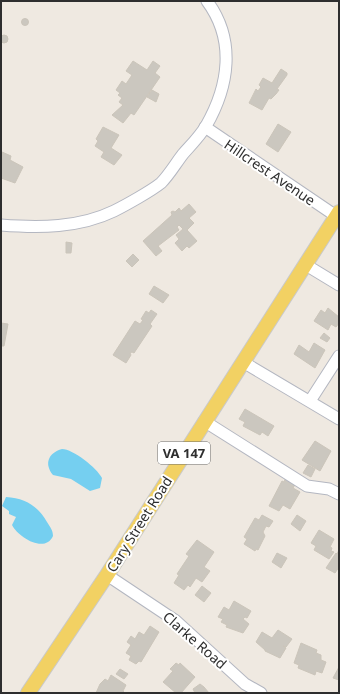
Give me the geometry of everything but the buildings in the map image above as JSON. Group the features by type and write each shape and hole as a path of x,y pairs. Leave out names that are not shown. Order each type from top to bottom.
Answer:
{"main road":[{"name":"Cary Street Road","path":"28,693 107,575 204,421 338,214"}],"street":[{"path":"1,225 39,228 65,225 94,218 114,211 161,183 205,127 222,90 226,74 227,53 218,18 207,1"},
{"name":"Hillcrest Avenue","path":"205,127 338,214"},
{"path":"306,265 339,285"},
{"path":"310,401 339,356"},
{"path":"243,362 339,419"},
{"path":"204,421 307,486 329,489 339,494"},
{"name":"Clarke Road","path":"107,575 176,621 247,688 261,693"}],"water":[{"path":"62,449 72,452 95,469 102,478 100,488 90,491 71,479 53,475 50,471 48,463 49,459 53,453"},
{"path":"6,497 25,501 39,511 52,532 53,536 49,541 44,544 38,544 32,542 15,530 12,525 16,517 9,514 9,511 2,506"}]}
